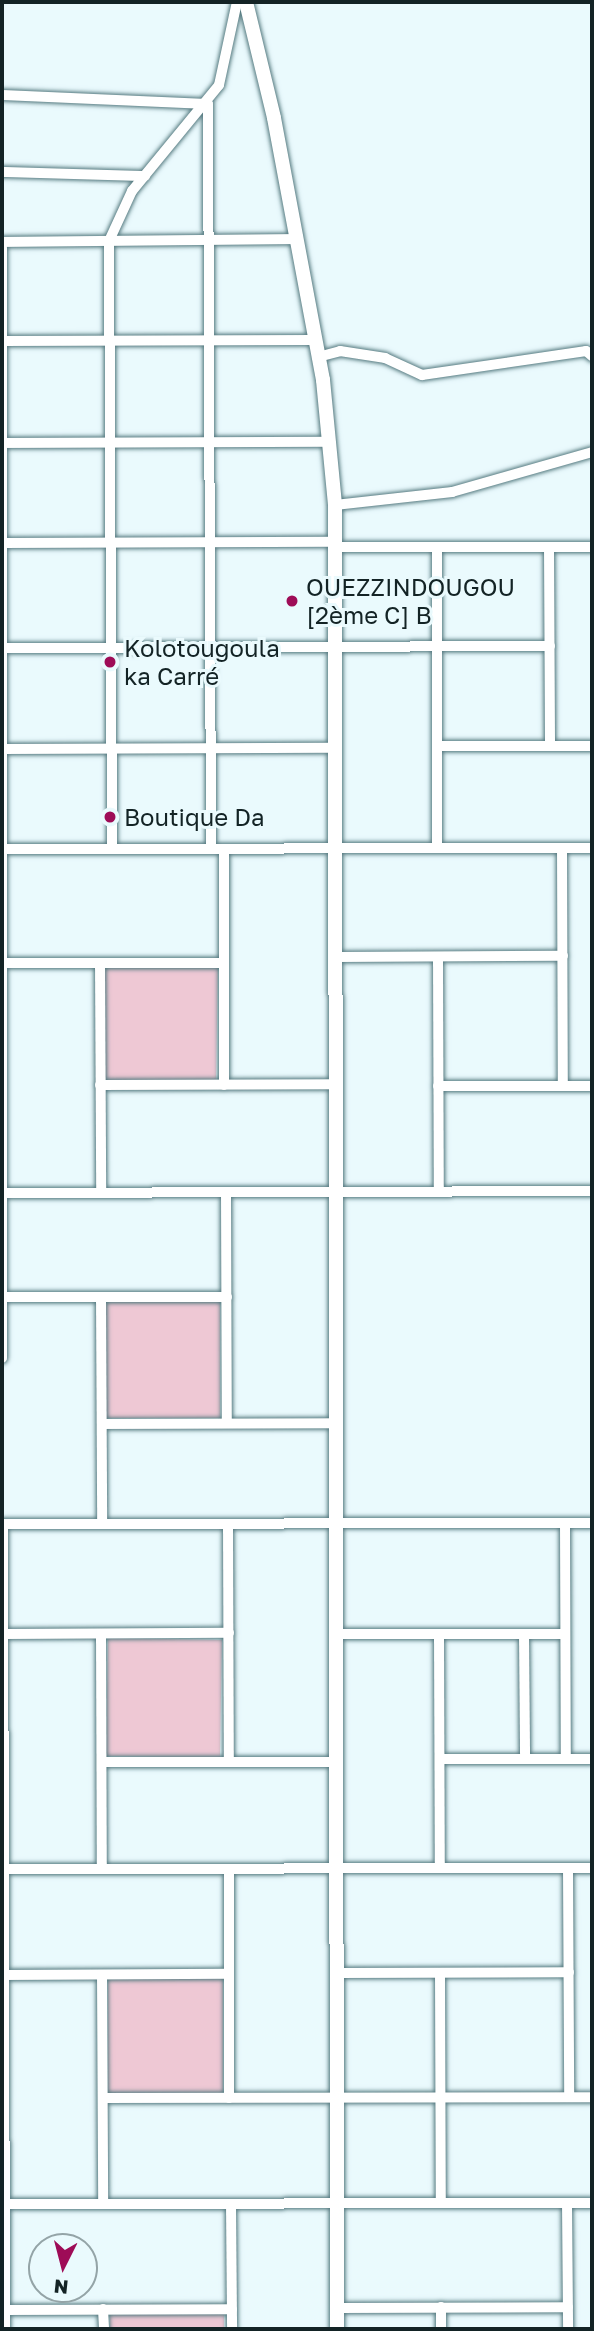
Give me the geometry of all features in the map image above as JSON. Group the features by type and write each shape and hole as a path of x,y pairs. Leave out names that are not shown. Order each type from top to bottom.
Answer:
{"street":[{"path":"112,849 109,241 120,210 145,176 208,103 227,66 237,2"},
{"path":"246,2 315,340 335,505 337,2329"},
{"path":"2,95 208,103"},
{"path":"208,103 211,849"},
{"path":"2,172 145,176"},
{"path":"2,242 295,239"},
{"path":"2,247 5,1297 2,1358"},
{"path":"2,341 315,340"},
{"path":"318,357 340,351 385,358 422,375 586,351 592,356"},
{"path":"2,443 328,442"},
{"path":"335,505 452,492 592,452"},
{"path":"3,543 210,542 592,547"},
{"path":"436,547 438,848"},
{"path":"549,547 550,746"},
{"path":"2,648 550,646"},
{"path":"437,746 592,746"},
{"path":"3,749 335,748"},
{"path":"562,848 563,1086"},
{"path":"3,849 592,848"},
{"path":"224,849 224,1085"},
{"path":"335,957 563,957"},
{"path":"438,957 439,1192"},
{"path":"4,963 224,963"},
{"path":"100,963 100,1192"},
{"path":"100,1085 336,1084"},
{"path":"438,1086 592,1086"},
{"path":"3,1193 592,1191"},
{"path":"226,1192 227,1423"},
{"path":"5,1297 226,1297"},
{"path":"101,1297 102,1524"},
{"path":"102,1424 336,1423"},
{"path":"565,1523 566,1759"},
{"path":"5,2329 3,1524 592,1523"},
{"path":"228,1524 229,1762"},
{"path":"4,1634 229,1633"},
{"path":"101,1634 102,1869"},
{"path":"336,1634 565,1634"},
{"path":"439,1634 440,1868"},
{"path":"524,1634 525,1759"},
{"path":"440,1759 592,1759"},
{"path":"102,1762 337,1762"},
{"path":"568,1868 569,2097"},
{"path":"3,1869 592,1868"},
{"path":"229,1869 229,2098"},
{"path":"337,1973 569,1972"},
{"path":"440,1973 441,2203"},
{"path":"3,1975 229,1974"},
{"path":"102,1975 103,2204"},
{"path":"103,2098 592,2097"},
{"path":"567,2203 568,2329"},
{"path":"3,2204 592,2203"},
{"path":"232,2204 232,2329"},
{"path":"441,2307 441,2329"},
{"path":"337,2308 568,2307"},
{"path":"103,2309 104,2329"},
{"path":"3,2310 232,2309"}],"shaded area":[{"path":"104,964 218,966 216,1084 102,1082"},
{"path":"105,1301 220,1301 220,1418 105,1418"},
{"path":"108,1638 222,1640 220,1758 106,1756"},
{"path":"108,1976 223,1976 223,2094 108,2094"},
{"path":"110,2313 224,2313 224,2329 110,2329"}],"place":[{"name":"OUEZZINDOUGOU [2ème C] B","path":"292,601"},
{"name":"Kolotougoula ka Carré","path":"110,662"},
{"name":"Boutique Da","path":"110,817"}]}
